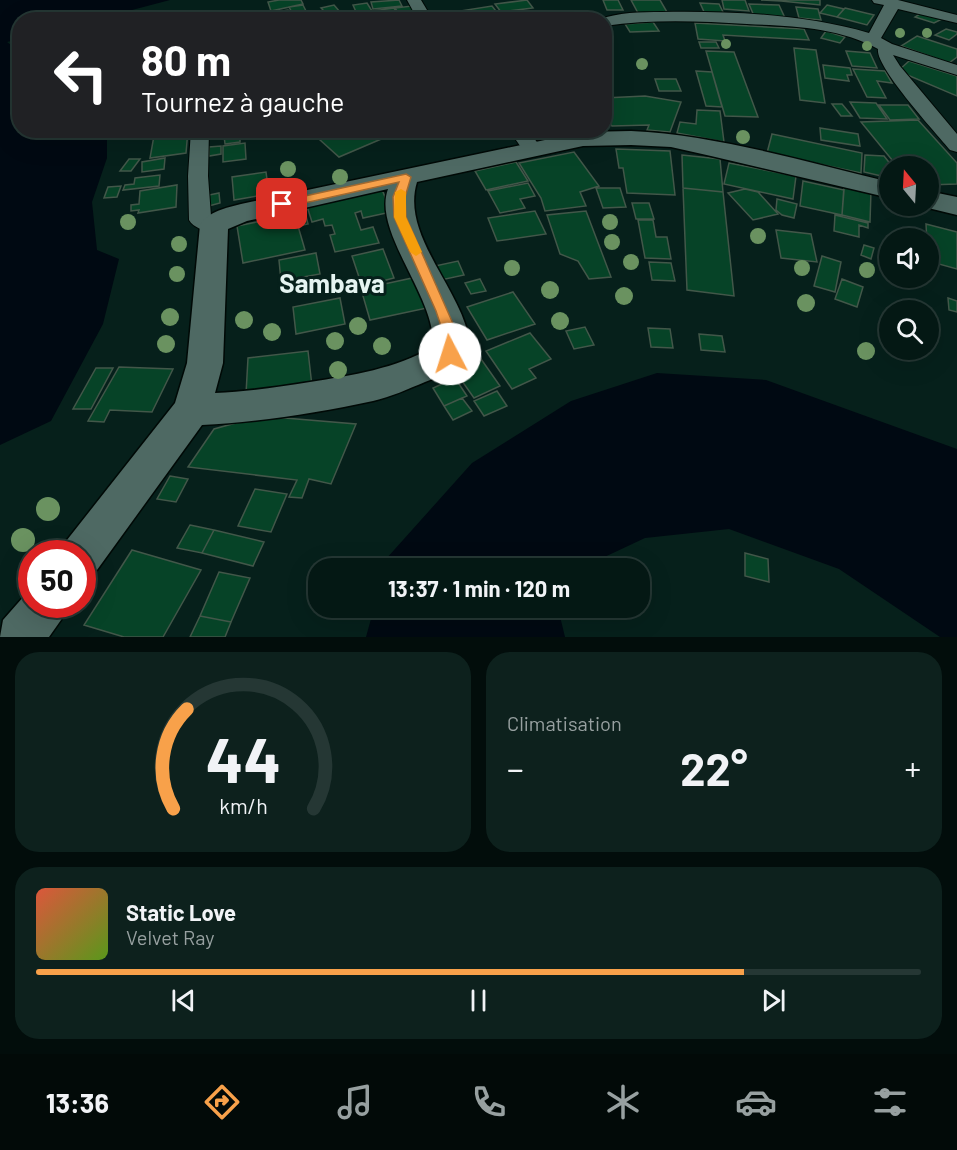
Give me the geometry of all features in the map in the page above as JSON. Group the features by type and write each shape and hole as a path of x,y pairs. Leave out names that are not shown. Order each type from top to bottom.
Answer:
{"main road":[{"path":"93,540 192,410 205,363 214,225 241,213 406,177 525,140 671,140 879,187"},
{"path":"192,410 248,407 375,386 431,365 450,354 451,335 400,217 399,197 406,177"},
{"path":"939,202 957,206"},
{"path":"20,637 34,618"}],"street":[{"path":"879,0 957,19"},
{"path":"897,4 890,7 880,30 879,43 893,69 957,146"},
{"path":"612,21 635,17 687,16 792,22 834,28 957,70"},
{"path":"200,138 198,176 200,220 214,225"}],"shaded area":[{"path":"0,0 170,0 125,12 12,12 12,41 7,42 12,46 12,138 107,138 107,158 92,202 97,250 119,259 103,324 51,421 0,445"},
{"path":"657,373 766,380 957,449 957,637 940,637 839,569 729,529 645,538 602,558 387,558 472,463 571,401"},
{"path":"371,618 560,618 565,637 366,637"}],"building":[{"path":"301,0 303,4 271,11 268,2"},
{"path":"399,0 402,6 373,9 371,2"},
{"path":"527,0 533,8 501,12 495,4"},
{"path":"603,0 618,0 623,10 607,10"},
{"path":"631,0 660,0 667,12 638,13"},
{"path":"722,0 745,0 749,11 724,9"},
{"path":"761,0 820,0 820,5 781,1"},
{"path":"367,3 372,11 356,12 353,5"},
{"path":"700,3 719,4 724,14 705,14"},
{"path":"749,4 779,5 785,18 754,16"},
{"path":"303,5 306,11 292,12 289,7"},
{"path":"334,5 340,12 325,12 321,8"},
{"path":"827,5 844,9 837,17 820,13"},
{"path":"412,6 416,12 398,12 395,8"},
{"path":"492,6 497,12 454,12"},
{"path":"796,7 818,9 821,20 799,18"},
{"path":"394,8 396,12 372,12"},
{"path":"845,8 874,15 867,25 837,17"},
{"path":"923,12 942,19 934,23 915,17"},
{"path":"653,22 659,31 630,32 625,24"},
{"path":"695,23 804,29 809,40 723,35 725,41 698,39"},
{"path":"946,29 957,32 957,34 949,40 935,35"},
{"path":"826,31 845,37 840,43 821,38"},
{"path":"917,36 957,49 957,57 949,63 901,46"},
{"path":"699,42 716,42 719,48 701,48"},
{"path":"794,48 816,50 825,103 800,100"},
{"path":"706,51 734,52 758,117 725,116"},
{"path":"846,51 870,53 877,68 852,66"},
{"path":"909,61 957,76 957,96 898,71"},
{"path":"823,65 850,68 852,75 847,75 849,81 825,78"},
{"path":"853,69 885,71 892,83 877,81 886,98 867,97"},
{"path":"696,71 712,72 722,107 706,106"},
{"path":"655,79 676,79 681,91 659,91"},
{"path":"645,96 681,102 670,132 647,130 649,125 612,126 612,98"},
{"path":"850,102 876,103 887,119 860,118"},
{"path":"832,104 842,104 852,116 841,116"},
{"path":"879,105 908,105 919,119 890,120"},
{"path":"697,110 720,111 724,142 677,133 680,122 696,124"},
{"path":"918,120 957,163 957,184 939,185 939,156 889,156 861,122"},
{"path":"820,128 858,134 860,146 821,140"},
{"path":"772,134 862,153 861,173 767,153"},
{"path":"154,138 187,138 186,153 150,158"},
{"path":"224,138 240,138 240,142 225,144"},
{"path":"318,138 384,138 339,157"},
{"path":"245,143 246,159 223,162 223,146"},
{"path":"221,146 221,154 209,156 209,147"},
{"path":"616,149 670,151 675,195 627,193 623,168 619,168"},
{"path":"574,152 599,186 580,192 586,206 545,211 541,198 519,163"},
{"path":"682,155 720,159 723,192 683,188"},
{"path":"865,155 884,156 879,156 879,175 864,172"},
{"path":"165,158 164,169 142,172 142,162"},
{"path":"129,159 140,159 131,171 120,171"},
{"path":"516,162 528,181 486,190 475,171"},
{"path":"729,163 796,176 793,199 724,184"},
{"path":"266,172 269,194 234,200 232,177"},
{"path":"160,175 159,186 123,190 125,185 134,184 135,178"},
{"path":"803,181 844,190 842,215 800,206"},
{"path":"528,183 535,196 520,199 525,208 500,213 488,191"},
{"path":"177,185 176,207 138,213 139,210 131,211 131,205 139,204 140,191"},
{"path":"121,186 117,197 104,198 108,187"},
{"path":"844,186 871,191 870,222 842,215"},
{"path":"381,187 391,212 363,218 361,211 355,213 361,230 373,227 379,243 335,252 330,235 335,234 332,225 325,226 323,219 312,222 306,203"},
{"path":"596,188 620,188 626,207 603,208"},
{"path":"683,188 723,192 734,296 687,290"},
{"path":"745,189 758,192 778,214 753,220 728,193"},
{"path":"219,193 220,203 205,207 204,196"},
{"path":"777,199 797,204 794,218 782,215 776,210"},
{"path":"632,203 649,203 654,219 636,219"},
{"path":"535,211 546,234 497,241 488,218"},
{"path":"586,211 611,277 589,279 578,261 560,254 547,215"},
{"path":"296,214 296,218 306,216 308,224 298,226 305,250 243,263 237,226"},
{"path":"835,215 868,223 868,228 859,225 859,237 834,231"},
{"path":"638,220 653,220 656,237 667,237 671,259 645,258"},
{"path":"926,224 957,232 957,269 939,264 939,228 926,228"},
{"path":"776,230 811,234 817,262 781,258"},
{"path":"864,245 874,248 871,259 861,255"},
{"path":"383,249 394,278 362,286 352,256"},
{"path":"316,253 320,274 281,281 279,260"},
{"path":"822,256 841,262 835,292 814,286"},
{"path":"458,261 464,275 441,280 435,266"},
{"path":"649,262 671,263 675,281 652,280"},
{"path":"417,277 427,308 370,320 361,289"},
{"path":"480,279 486,291 471,294 465,283"},
{"path":"842,279 863,287 857,307 835,299"},
{"path":"513,292 535,324 487,340 467,307"},
{"path":"340,298 345,324 296,334 293,307"},
{"path":"948,298 957,301 957,312 949,310"},
{"path":"585,327 594,345 574,349 566,331"},
{"path":"648,328 670,329 673,348 651,347"},
{"path":"530,333 551,359 529,369 536,378 512,389 486,351"},
{"path":"699,334 722,336 725,352 701,350"},
{"path":"308,351 312,386 246,394 248,358"},
{"path":"481,359 500,386 474,398 455,371"},
{"path":"119,367 173,369 152,412 110,410 104,422 88,421"},
{"path":"96,368 113,368 91,409 73,409"},
{"path":"455,378 467,396 444,406 433,388"},
{"path":"497,391 507,406 484,416 474,401"},
{"path":"462,398 472,411 453,420 444,406"},
{"path":"261,416 356,424 331,484 309,479 302,498 289,497 297,480 188,467 214,429"},
{"path":"170,476 188,479 176,502 157,499"},
{"path":"255,489 287,494 271,532 238,526"},
{"path":"190,525 214,530 202,553 177,548"},
{"path":"214,530 264,542 253,566 202,553"},
{"path":"132,550 201,570 163,637 124,637 84,625 88,618 96,618 96,606"},
{"path":"745,553 768,559 769,582 745,576"},
{"path":"219,572 250,578 231,622 200,616"},
{"path":"200,616 231,622 225,637 190,637"}],"slow traffic":[{"path":"401,192 400,217 416,252"}],"district":[{"name":"Sambava","path":"332,282"}],"route":[{"path":"282,204 406,177 399,197 400,217 451,335 450,354"}]}
